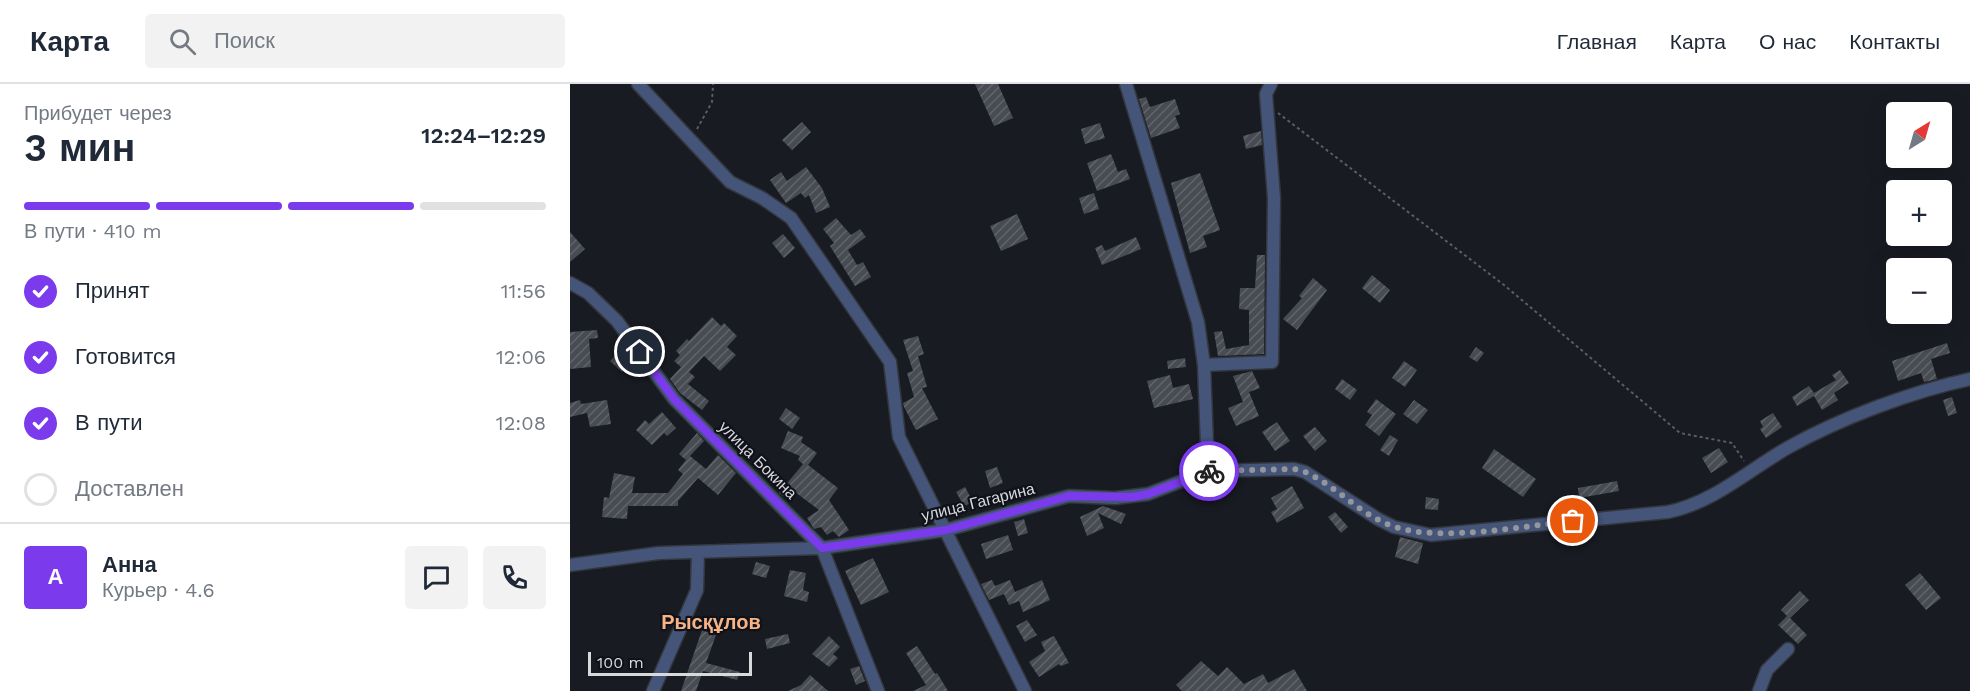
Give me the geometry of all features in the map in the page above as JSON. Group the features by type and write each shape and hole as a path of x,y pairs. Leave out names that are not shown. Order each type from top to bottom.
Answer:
{"street":[{"path":"638,84 662,113 692,140 730,182 762,198 791,218 890,362 899,437 1025,691"},
{"path":"1126,84 1198,322 1204,365 1208,471"},
{"path":"1204,365 1272,362 1274,198 1266,104 1266,94 1271,84"},
{"name":"улица Бокина","path":"570,283 588,293 617,321 674,399 822,548 878,691"},
{"name":"улица Гагарина","path":"570,565 659,553 822,548 946,530 1069,496 1115,498 1148,494 1208,471 1294,469 1316,477 1378,519 1394,527 1431,535 1668,512 1701,501 1803,440 1914,393 1970,379"},
{"path":"653,691 697,590 698,552"},
{"path":"1759,691 1767,669 1788,649"}],"path":[{"path":"692,140 712,102 713,84"},
{"path":"1266,104 1504,285 1680,433 1732,443 1750,471"}],"building":[{"path":"975,84 998,84 1013,118 994,126"},
{"path":"1146,97 1150,107 1175,99 1180,114 1175,116 1180,128 1151,138 1139,99"},
{"path":"802,122 811,132 792,150 782,140"},
{"path":"1100,123 1105,138 1085,144 1081,129"},
{"path":"1261,131 1262,145 1246,149 1243,136"},
{"path":"1111,154 1118,172 1126,169 1130,179 1097,191 1087,163"},
{"path":"806,167 822,188 830,207 816,213 809,195 805,198 801,193 786,203 770,180 781,172 787,181"},
{"path":"1200,173 1220,230 1203,236 1207,247 1190,253 1171,183"},
{"path":"1094,193 1099,209 1084,214 1079,198"},
{"path":"1017,214 1028,239 1001,251 990,226"},
{"path":"836,218 851,235 860,229 866,237 848,250 857,265 863,262 871,277 855,286 830,246 834,243 823,229"},
{"path":"570,232 585,249 570,262"},
{"path":"783,234 795,248 784,258 772,243"},
{"path":"1136,237 1141,249 1102,265 1095,248 1102,245 1105,251"},
{"path":"1257,255 1265,255 1264,354 1218,356 1214,332 1222,331 1226,349 1249,345 1249,310 1239,309 1240,288 1255,288"},
{"path":"1372,275 1390,290 1380,303 1362,288"},
{"path":"1313,278 1327,290 1297,330 1283,319 1302,298 1299,296"},
{"path":"712,317 721,326 724,323 737,336 727,347 736,355 720,371 704,356 689,372 695,377 688,384 709,401 702,410 680,393 670,379 681,367 674,361 680,355 676,351"},
{"path":"597,330 598,338 589,339 591,367 570,369 570,332"},
{"path":"918,336 924,354 918,356 927,387 922,388 938,419 916,430 903,403 914,397 907,373 913,371 903,340"},
{"path":"1947,343 1950,353 1931,359 1937,379 1924,382 1921,373 1898,381 1892,361"},
{"path":"1476,347 1484,353 1477,362 1469,357"},
{"path":"622,349 633,360 622,372 610,361"},
{"path":"1185,358 1186,367 1168,369 1167,361"},
{"path":"1404,361 1417,370 1405,387 1392,378"},
{"path":"1840,370 1849,383 1834,393 1838,400 1822,410 1814,396 1797,406 1792,397 1809,386 1814,393 1836,380 1832,375"},
{"path":"1252,371 1260,388 1249,392 1259,416 1236,426 1228,408 1243,402 1233,376"},
{"path":"1170,375 1173,388 1189,384 1193,399 1154,408 1147,381"},
{"path":"1342,379 1357,390 1350,400 1335,389"},
{"path":"1952,397 1957,413 1948,416 1943,400"},
{"path":"1376,399 1396,414 1379,436 1365,425 1372,415 1367,412"},
{"path":"580,400 581,404 607,400 611,424 590,427 587,413 570,417 570,403"},
{"path":"1414,400 1428,410 1417,424 1403,414"},
{"path":"786,408 800,418 792,429 779,419"},
{"path":"662,412 676,428 667,436 664,433 652,445 636,430 645,420 649,424"},
{"path":"1773,413 1782,427 1766,438 1760,429 1763,427 1760,421"},
{"path":"1277,422 1290,441 1275,451 1262,432"},
{"path":"1315,427 1327,441 1315,451 1303,436"},
{"path":"788,431 803,437 801,442 817,453 808,465 838,488 829,500 849,530 839,537 833,531 827,535 821,527 814,529 807,518 819,510 795,492 789,500 779,493 803,464 798,460 800,456 781,448"},
{"path":"697,433 704,441 690,456 706,469 718,455 736,473 718,495 698,478 678,501 678,506 628,506 627,519 602,517 604,497 609,498 614,473 635,477 632,493 668,493 683,474 678,470 686,460 679,454"},
{"path":"1390,435 1398,440 1389,456 1380,450"},
{"path":"1719,448 1728,462 1711,473 1702,458"},
{"path":"1494,449 1536,479 1523,497 1482,468"},
{"path":"997,467 1003,483 990,488 985,471"},
{"path":"1617,481 1619,491 1579,498 1578,488"},
{"path":"1292,486 1304,508 1277,523 1271,512 1277,509 1271,498"},
{"path":"965,487 973,502 964,506 956,492"},
{"path":"1572,496 1573,506 1560,508 1559,498"},
{"path":"1426,497 1439,499 1438,510 1425,509"},
{"path":"1103,506 1126,514 1121,524 1098,513 1104,528 1087,536 1080,517"},
{"path":"1335,512 1348,527 1341,533 1328,517"},
{"path":"1024,519 1028,533 1018,536 1014,522"},
{"path":"1008,535 1013,550 986,559 981,544"},
{"path":"1400,537 1423,543 1418,564 1395,557"},
{"path":"873,558 889,592 861,605 845,571"},
{"path":"756,562 770,566 766,578 752,574"},
{"path":"790,570 806,573 803,590 809,592 807,602 784,596"},
{"path":"1920,573 1941,598 1926,610 1905,585"},
{"path":"992,580 995,586 1010,580 1015,592 1042,580 1050,600 1023,612 1019,601 1009,605 1004,594 989,600 981,584"},
{"path":"1800,591 1809,600 1790,618 1807,635 1798,644 1778,625 1787,616 1781,610"},
{"path":"1027,620 1037,635 1025,642 1016,626"},
{"path":"702,630 716,635 706,663 740,672 737,680 703,671 696,691 681,691"},
{"path":"788,634 790,643 767,649 765,639"},
{"path":"829,636 840,647 833,654 838,658 829,667 812,654"},
{"path":"1054,636 1069,663 1061,666 1059,664 1039,677 1029,662 1045,651 1041,642"},
{"path":"917,646 948,691 913,691 926,685 906,653"},
{"path":"1201,661 1218,676 1227,667 1244,684 1263,674 1268,683 1294,669 1307,691 1182,691 1176,685"},
{"path":"859,666 865,681 856,685 850,669"},
{"path":"810,675 828,691 788,691 801,685"}],"way so far":[{"path":"1209,471 1294,469 1305,472 1316,477 1361,510 1394,527 1431,535 1573,521"}],"district":[{"name":"Рысқұлов","path":"711,622"}],"route":[{"path":"640,352 674,399 822,548 946,530 1069,496 1084,494 1115,498 1148,494 1209,471"}]}
